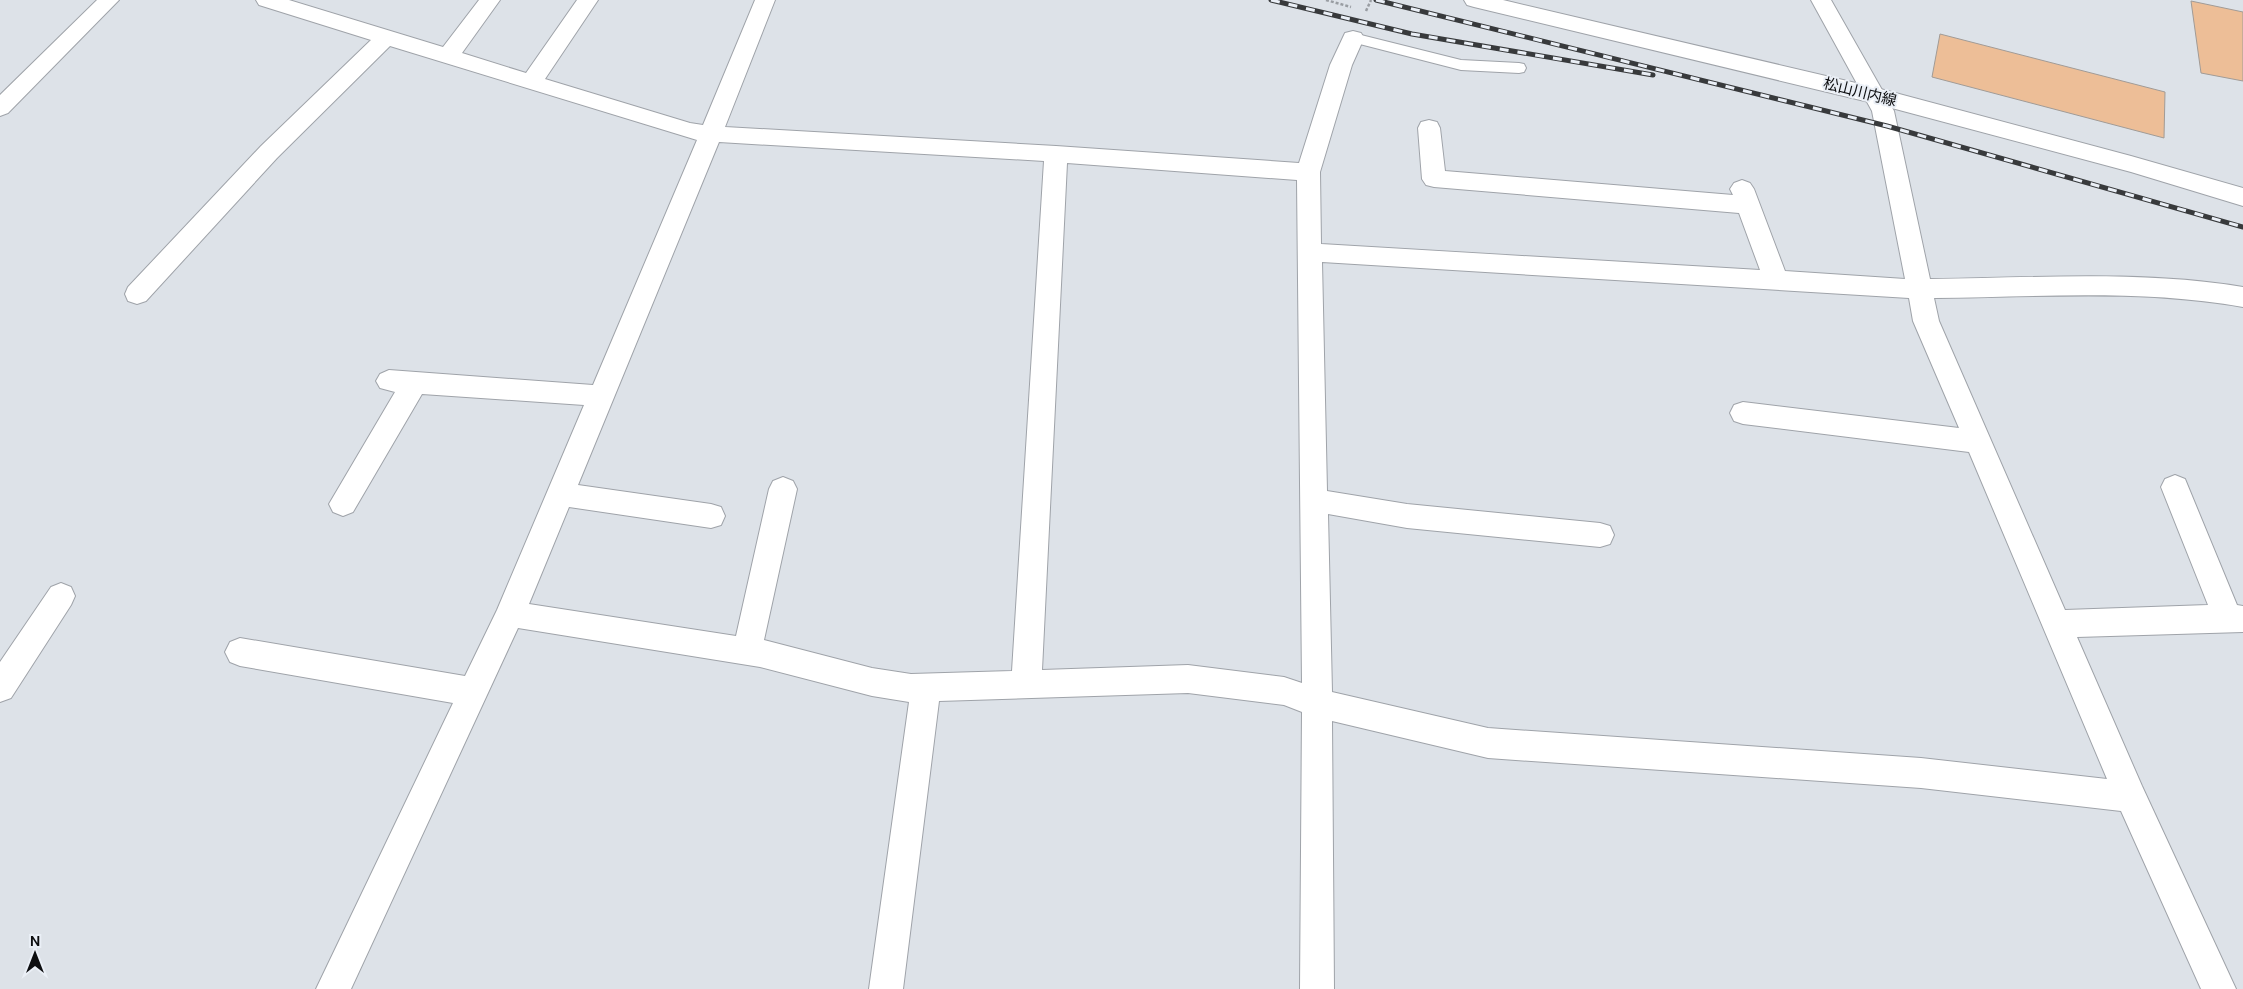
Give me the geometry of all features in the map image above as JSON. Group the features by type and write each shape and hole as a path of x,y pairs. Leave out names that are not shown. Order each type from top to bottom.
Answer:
{"street":[{"path":"0,108 109,0"},
{"path":"266,0 690,131 711,134 1056,154 1308,172"},
{"path":"448,56 490,0"},
{"path":"531,82 588,0"},
{"path":"333,989 510,614 711,134 765,0"},
{"name":"松山川内線","path":"1474,0 1874,95 2131,164 2243,197"},
{"path":"1821,0 1883,111 1926,322 2131,797 2219,989"},
{"path":"137,294 269,152 386,37"},
{"path":"1318,989 1316,703 1308,172 1340,65 1353,38"},
{"path":"1428,128 1434,179 1745,196 1776,280"},
{"path":"1026,685 1056,154"},
{"path":"1310,252 1919,289 2141,287 2214,292 2243,298"},
{"path":"343,504 402,382 602,396"},
{"path":"1743,413 1978,442"},
{"path":"2056,624 2235,618 2175,488"},
{"path":"747,651 783,489"},
{"path":"561,494 711,516"},
{"path":"1313,500 1406,516 1600,535"},
{"path":"0,688 61,596"},
{"path":"510,614 747,651 872,682 911,688 1188,679 1284,691 1316,703 1488,743 1921,773 2131,797"},
{"path":"240,652 473,692"},
{"path":"886,989 926,688"}],"lane":[{"path":"1353,38 1461,65 1519,68"}],"path":[{"path":"1326,0 1366,11"}],"building":[{"path":"2191,1 2243,12 2243,81 2201,73"},
{"path":"1940,34 2165,92 2164,138 1932,77"}],"railway":[{"path":"1271,0 1412,34 1653,75"},
{"path":"1376,0 1887,126 2243,227"}]}
